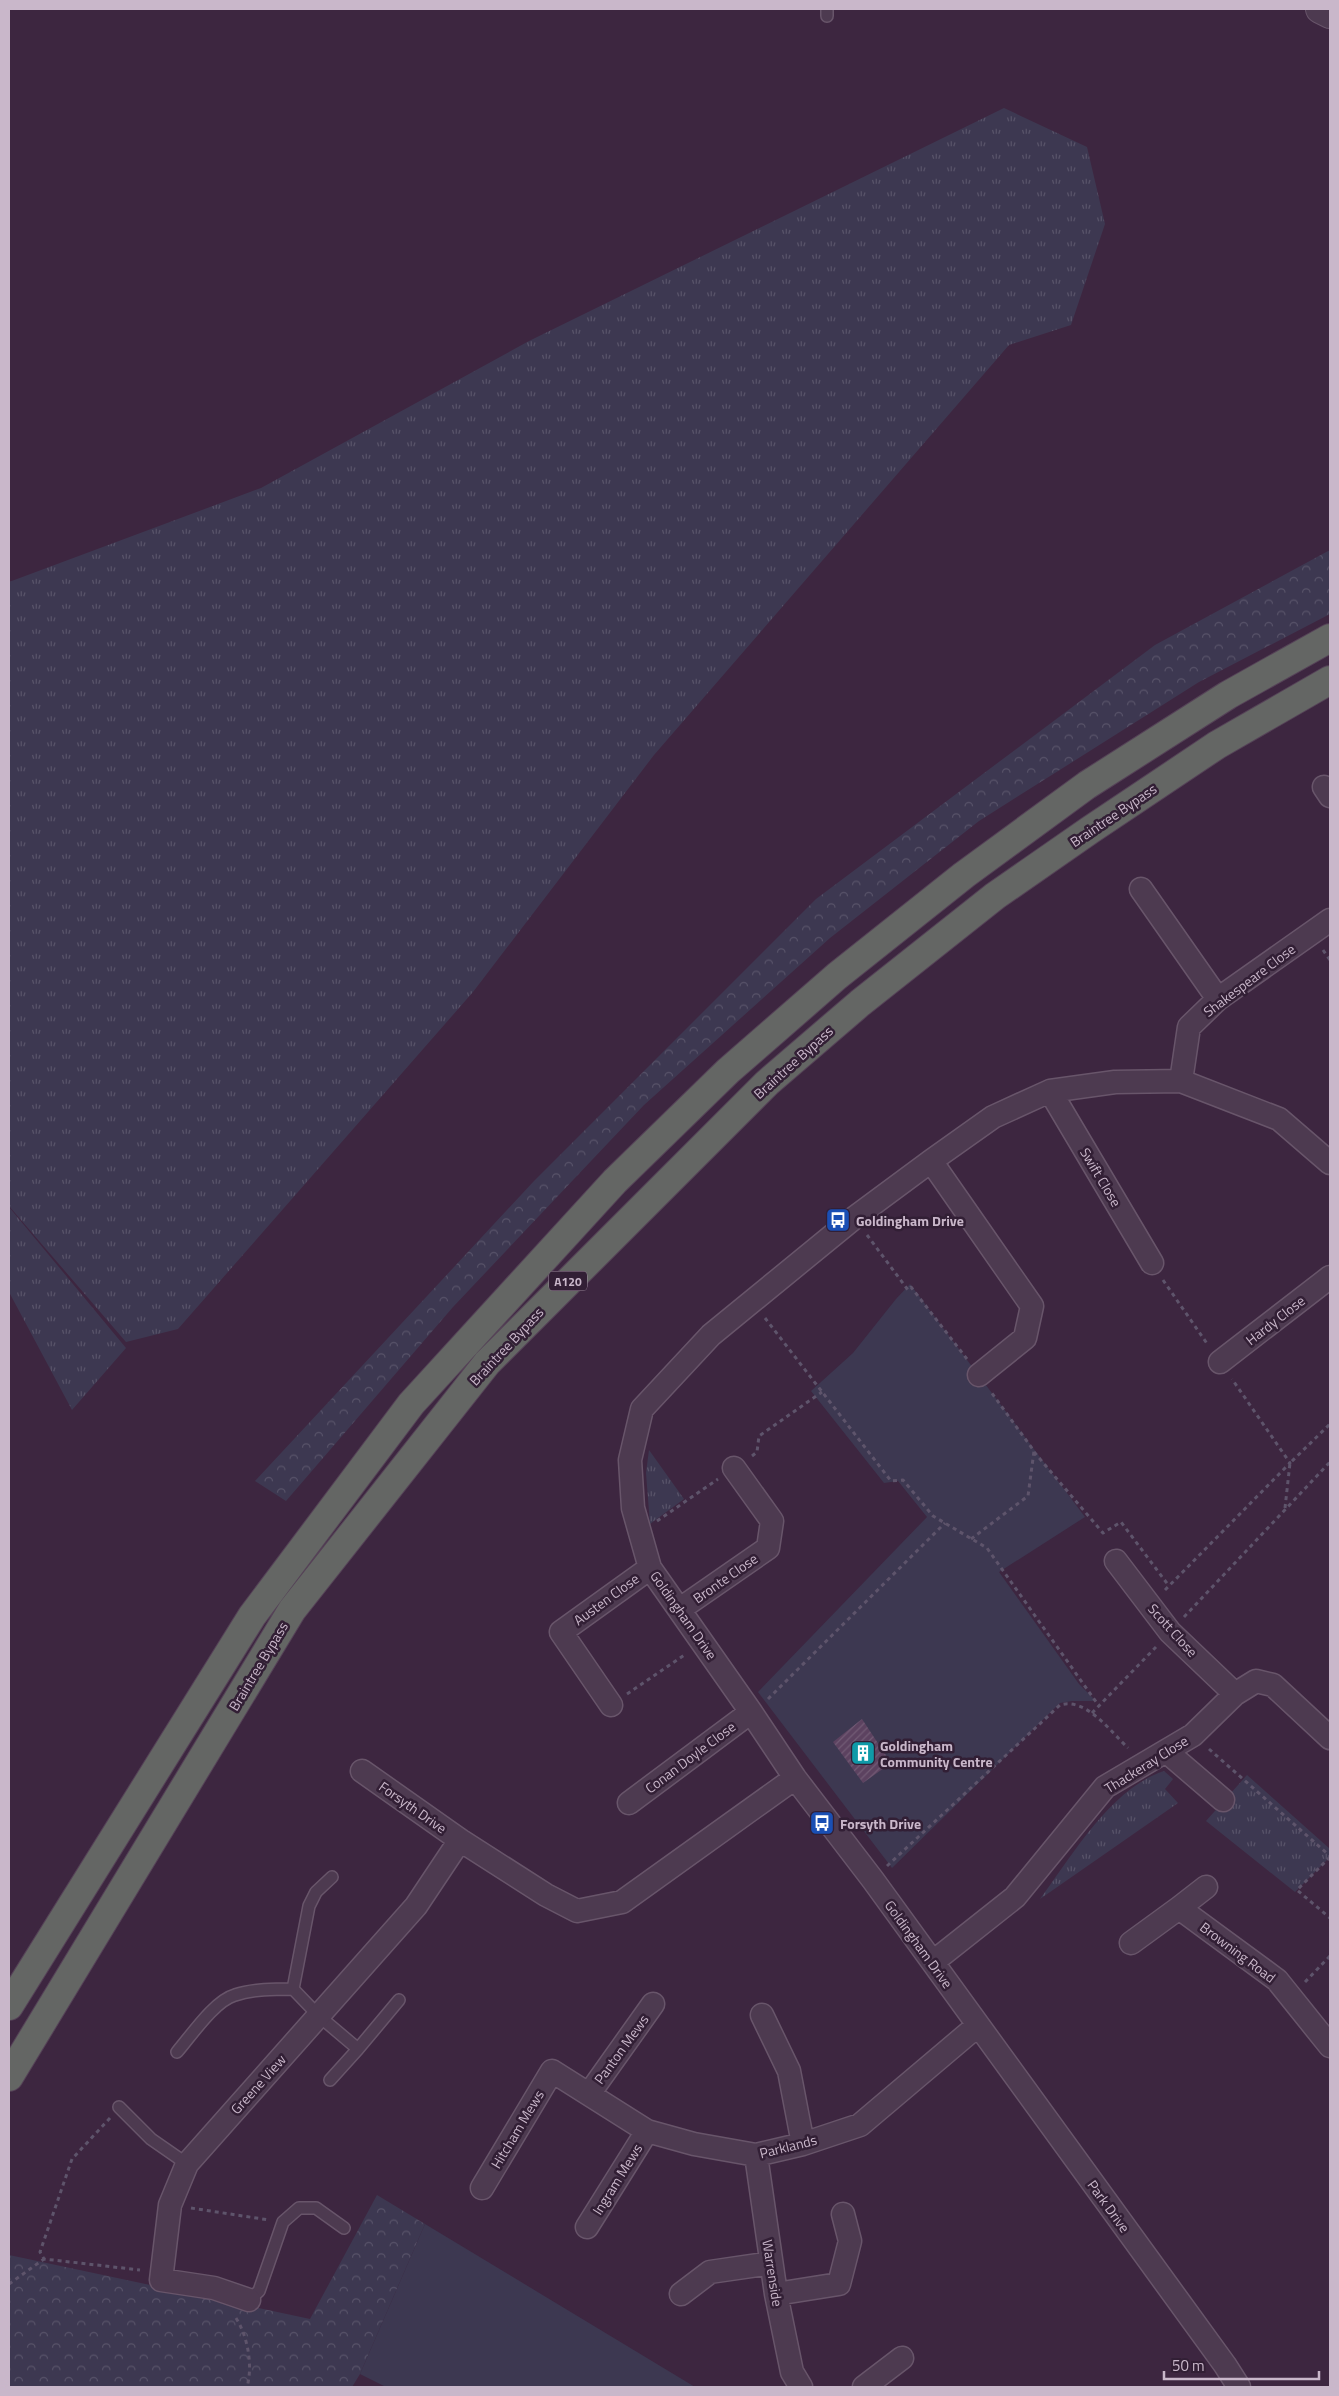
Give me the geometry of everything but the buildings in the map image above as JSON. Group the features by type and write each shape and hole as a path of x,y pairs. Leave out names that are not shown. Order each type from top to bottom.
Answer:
{"highway":[{"name":"A120","path":"9,2006 252,1616 411,1404 615,1181 728,1072 815,995 964,875 1087,785 1228,695 1330,638"},
{"name":"Braintree Bypass","path":"9,2077 292,1610 487,1363 767,1083 860,1003 995,896 1090,830 1217,745 1330,680"}],"street":[{"path":"1320,9 1330,14"},
{"path":"1142,889 1218,1000"},
{"name":"Shakespeare Close","path":"1181,1081 1189,1027 1218,1000 1330,920"},
{"name":"Goldingham Drive","path":"977,2026 873,1880 795,1778 752,1713 650,1568 632,1508 630,1460 642,1410 710,1335 854,1218 993,1117 1050,1091 1115,1082 1181,1081 1280,1119 1330,1164"},
{"name":"Swift Close","path":"1050,1091 1152,1263"},
{"path":"932,1161 1032,1306 1024,1338 979,1375"},
{"name":"Hardy Close","path":"1220,1362 1330,1277"},
{"name":"Bronte Close","path":"680,1610 768,1548 772,1521 734,1468"},
{"name":"Scott Close","path":"1116,1561 1170,1632 1235,1694"},
{"name":"Austen Close","path":"610,1705 561,1632 650,1568"},
{"name":"Thackeray Close","path":"933,1962 1015,1897 1105,1787 1193,1735 1235,1694 1256,1681 1274,1685 1330,1738"},
{"name":"Conan Doyle Close","path":"629,1803 752,1713"},
{"path":"1167,1752 1223,1800"},
{"name":"Forsyth Drive","path":"362,1771 460,1840 546,1895 577,1912 622,1902 795,1778"},
{"name":"Greene View","path":"161,2273 170,2205 187,2164 416,1906 460,1840"},
{"path":"1132,1943 1206,1887"},
{"name":"Browning Road","path":"1180,1908 1277,1980 1330,2046"},
{"name":"Panton Mews","path":"589,2094 653,2004"},
{"path":"762,2015 789,2071 803,2144"},
{"name":"Parklands","path":"552,2071 647,2131 694,2144 756,2155 803,2144 860,2125 977,2026"},
{"name":"Park Drive","path":"977,2026 1225,2364 1239,2387"},
{"name":"Hitcham Mews","path":"482,2188 552,2071"},
{"name":"Ingram Mews","path":"587,2227 647,2131"},
{"name":"Warrenside","path":"756,2155 776,2294 792,2372 801,2387"},
{"path":"776,2294 838,2284 850,2240 843,2214"},
{"path":"681,2294 710,2272 771,2263"},
{"path":"161,2273 161,2280 214,2288 249,2300"},
{"path":"864,2387 902,2358"}],"lane":[{"path":"294,1989 309,1906 316,1892 332,1877"},
{"path":"177,2052 219,2004 234,1995 272,1989 294,1989 318,2016 358,2049"},
{"path":"330,2080 400,2000"},
{"path":"119,2107 151,2138 187,2164"},
{"path":"249,2300 259,2291 283,2222 299,2208 316,2208 344,2228"}],"path":[{"path":"1152,1263 1290,1463 1284,1510"},
{"path":"752,1300 891,1481 903,1480 933,1516 987,1548 1099,1706"},
{"path":"1034,1451 1103,1534 1121,1522 1169,1586 1330,1424"},
{"path":"1092,1713 1330,1462"},
{"path":"752,1713 945,1523"},
{"path":"610,1705 703,1643"},
{"path":"873,1880 1060,1705 1068,1703 1092,1713 1145,1764"},
{"path":"1193,1735 1330,1856 1297,1890 1330,1918"},
{"path":"1290,1997 1330,1956"},
{"path":"44,2259 40,2252 72,2159 119,2107"},
{"path":"170,2205 283,2222"},
{"path":"9,2284 44,2259 161,2273"},
{"path":"214,2288 238,2321 247,2346 250,2377 247,2387"}],"green space":[{"path":"1004,108 1087,147 1105,224 1071,325 1009,345 654,755 473,992 178,1329 126,1342 9,1206 9,582 261,488 529,341"},
{"path":"1330,550 1330,614 1199,682 979,821 830,938 644,1105 453,1307 286,1501 255,1481 534,1181 816,899 1155,645"},
{"path":"9,1207 126,1348 72,1410 9,1292"},
{"path":"910,1284 1085,1517 999,1572 1079,1684 1096,1701 1060,1703 892,1868 758,1692 927,1517 898,1481 884,1483 811,1391 853,1353"},
{"path":"649,1450 684,1499 650,1524 646,1473"},
{"path":"1164,1771 1173,1779 1165,1789 1178,1803 1040,1899 1079,1844 1110,1808 1127,1792 1145,1780"},
{"path":"1247,1775 1330,1849 1330,1857 1295,1892 1206,1821"},
{"path":"377,2195 425,2224 360,2374 352,2387 9,2387 9,2255 310,2319"},
{"path":"425,2224 695,2387 386,2387 360,2374"}],"place":[{"name":"Goldingham Drive","path":"838,1220"},
{"name":"Goldingham Community Centre","path":"863,1753"},
{"name":"Forsyth Drive","path":"822,1823"}]}
